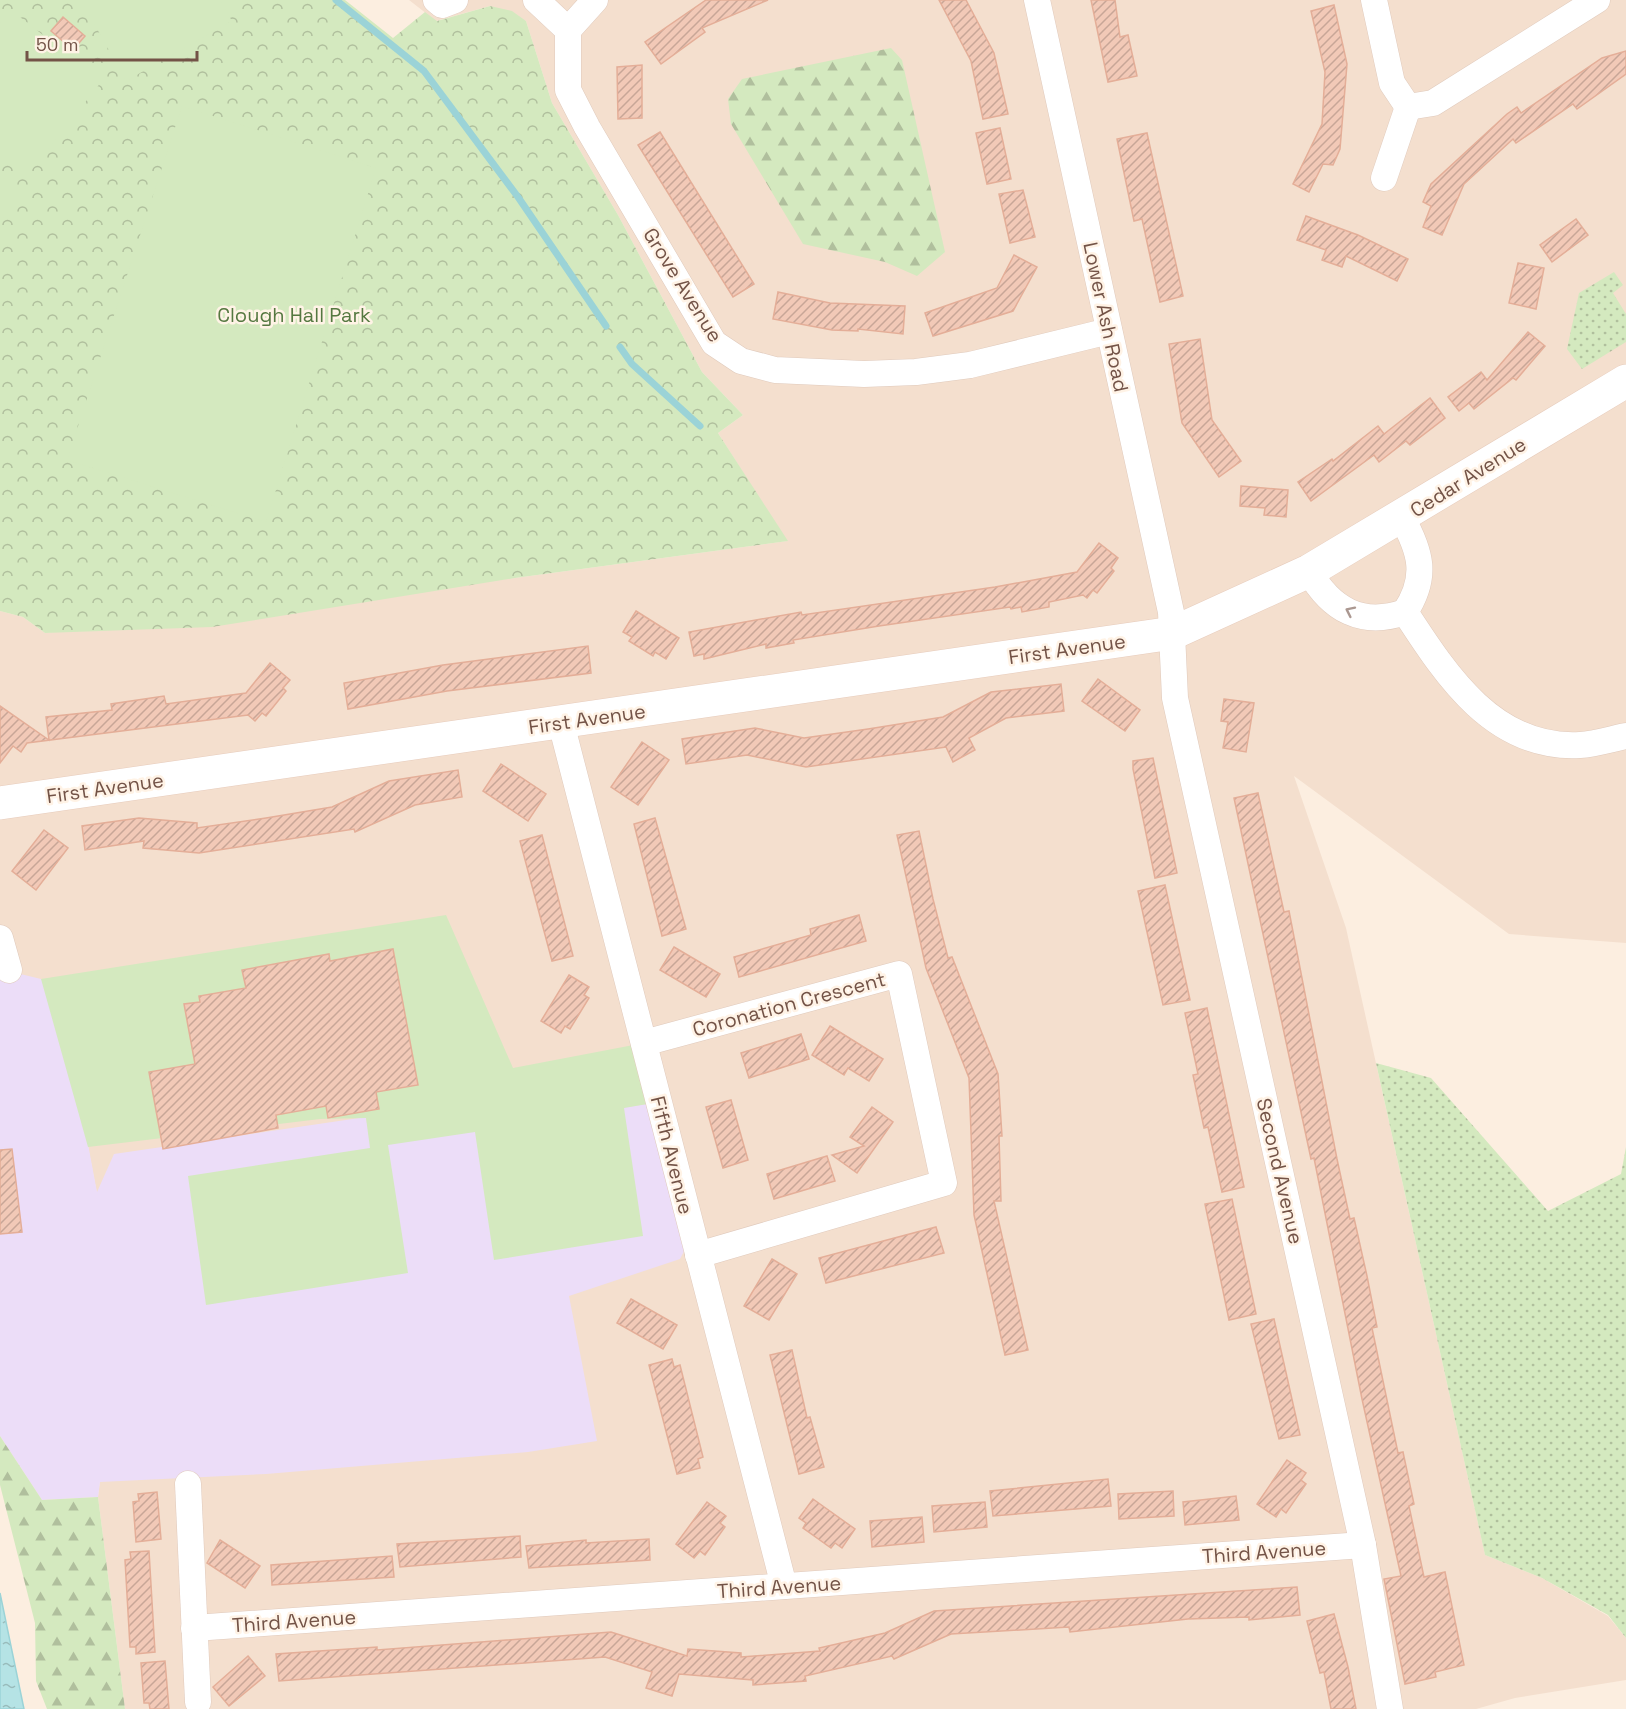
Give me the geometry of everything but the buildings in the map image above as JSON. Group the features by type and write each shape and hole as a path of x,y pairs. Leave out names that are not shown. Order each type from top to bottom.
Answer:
{"main road":[{"name":"Cedar Avenue","path":"1173,633 1309,571 1402,518 1626,381"},
{"name":"First Avenue","path":"0,803 1173,633"}],"street":[{"path":"436,0 442,5 454,0"},
{"path":"536,0 568,30 595,0"},
{"name":"Lower Ash Road","path":"1037,0 1171,612 1173,633"},
{"path":"1374,0 1392,83 1408,107"},
{"path":"1408,107 1433,103 1597,0"},
{"name":"Grove Avenue","path":"568,30 568,90 587,127 714,343 741,361 775,370 864,374 916,372 970,365 1109,331"},
{"path":"1384,178 1408,107"},
{"path":"1309,571 1332,602 1364,617 1384,619 1405,612 1416,596 1420,572 1419,552 1402,518"},
{"path":"1405,612 1444,672 1476,705 1509,729 1540,740 1580,745 1626,736"},
{"name":"Second Avenue","path":"1173,633 1175,698 1364,1545 1390,1709"},
{"name":"Fifth Avenue","path":"561,723 784,1586"},
{"path":"0,938 9,970"},
{"name":"Coronation Crescent","path":"644,1043 899,974 944,1183 698,1255"},
{"path":"188,1484 198,1702"},
{"name":"Third Avenue","path":"194,1628 1364,1545"}],"shaded area":[{"path":"409,0 1626,0 1626,943 1509,934 1294,776 1346,928 1485,1555 1542,1578 1608,1616 1626,1638 1626,1680 1515,1698 1476,1709 125,1709 98,1497 120,1313 68,1043 0,969 0,611 23,617 45,633 515,578 787,541 718,433 743,415 702,372 618,215 552,103 526,21 490,6 436,21"},
{"path":"0,969 41,979 46,983 69,1043 97,1192 114,1154 366,1117 371,1147 659,1102 693,1234 680,1259 569,1296 597,1441 528,1452 266,1474 100,1482 98,1497 42,1500 0,1436"}],"green space":[{"name":"Clough Hall Park","path":"0,0 345,0 393,38 425,12 437,21 490,6 512,11 526,21 552,103 618,215 702,372 743,415 718,433 788,541 515,578 212,627 45,633 23,617 0,611"},
{"path":"81,0 220,0 232,21 126,81"},
{"path":"11,10 102,81 25,178 0,158 0,23"},
{"path":"891,48 902,60 945,252 917,276 885,262 803,244 731,124 728,99 742,79"},
{"path":"182,106 376,168 266,522 67,460"},
{"path":"0,175 23,193 0,222"},
{"path":"1614,272 1623,285 1613,293 1626,314 1626,342 1582,369 1567,349 1579,293"},
{"path":"446,915 513,1068 644,1043 659,1102 624,1108 643,1236 494,1260 475,1132 388,1145 408,1273 206,1305 188,1176 370,1148 366,1118 320,1119 88,1147 41,979"},
{"path":"1376,1063 1431,1078 1548,1211 1621,1174 1626,1147 1626,1638 1608,1615 1542,1578 1485,1555"},
{"path":"0,1436 42,1500 98,1497 125,1709 47,1709 36,1681 35,1623 0,1485"}],"water":[{"path":"0,1593 24,1709 0,1709"}],"waterway":[{"path":"336,0 424,71 518,197 606,326"},
{"path":"620,347 632,364 700,426"}]}
